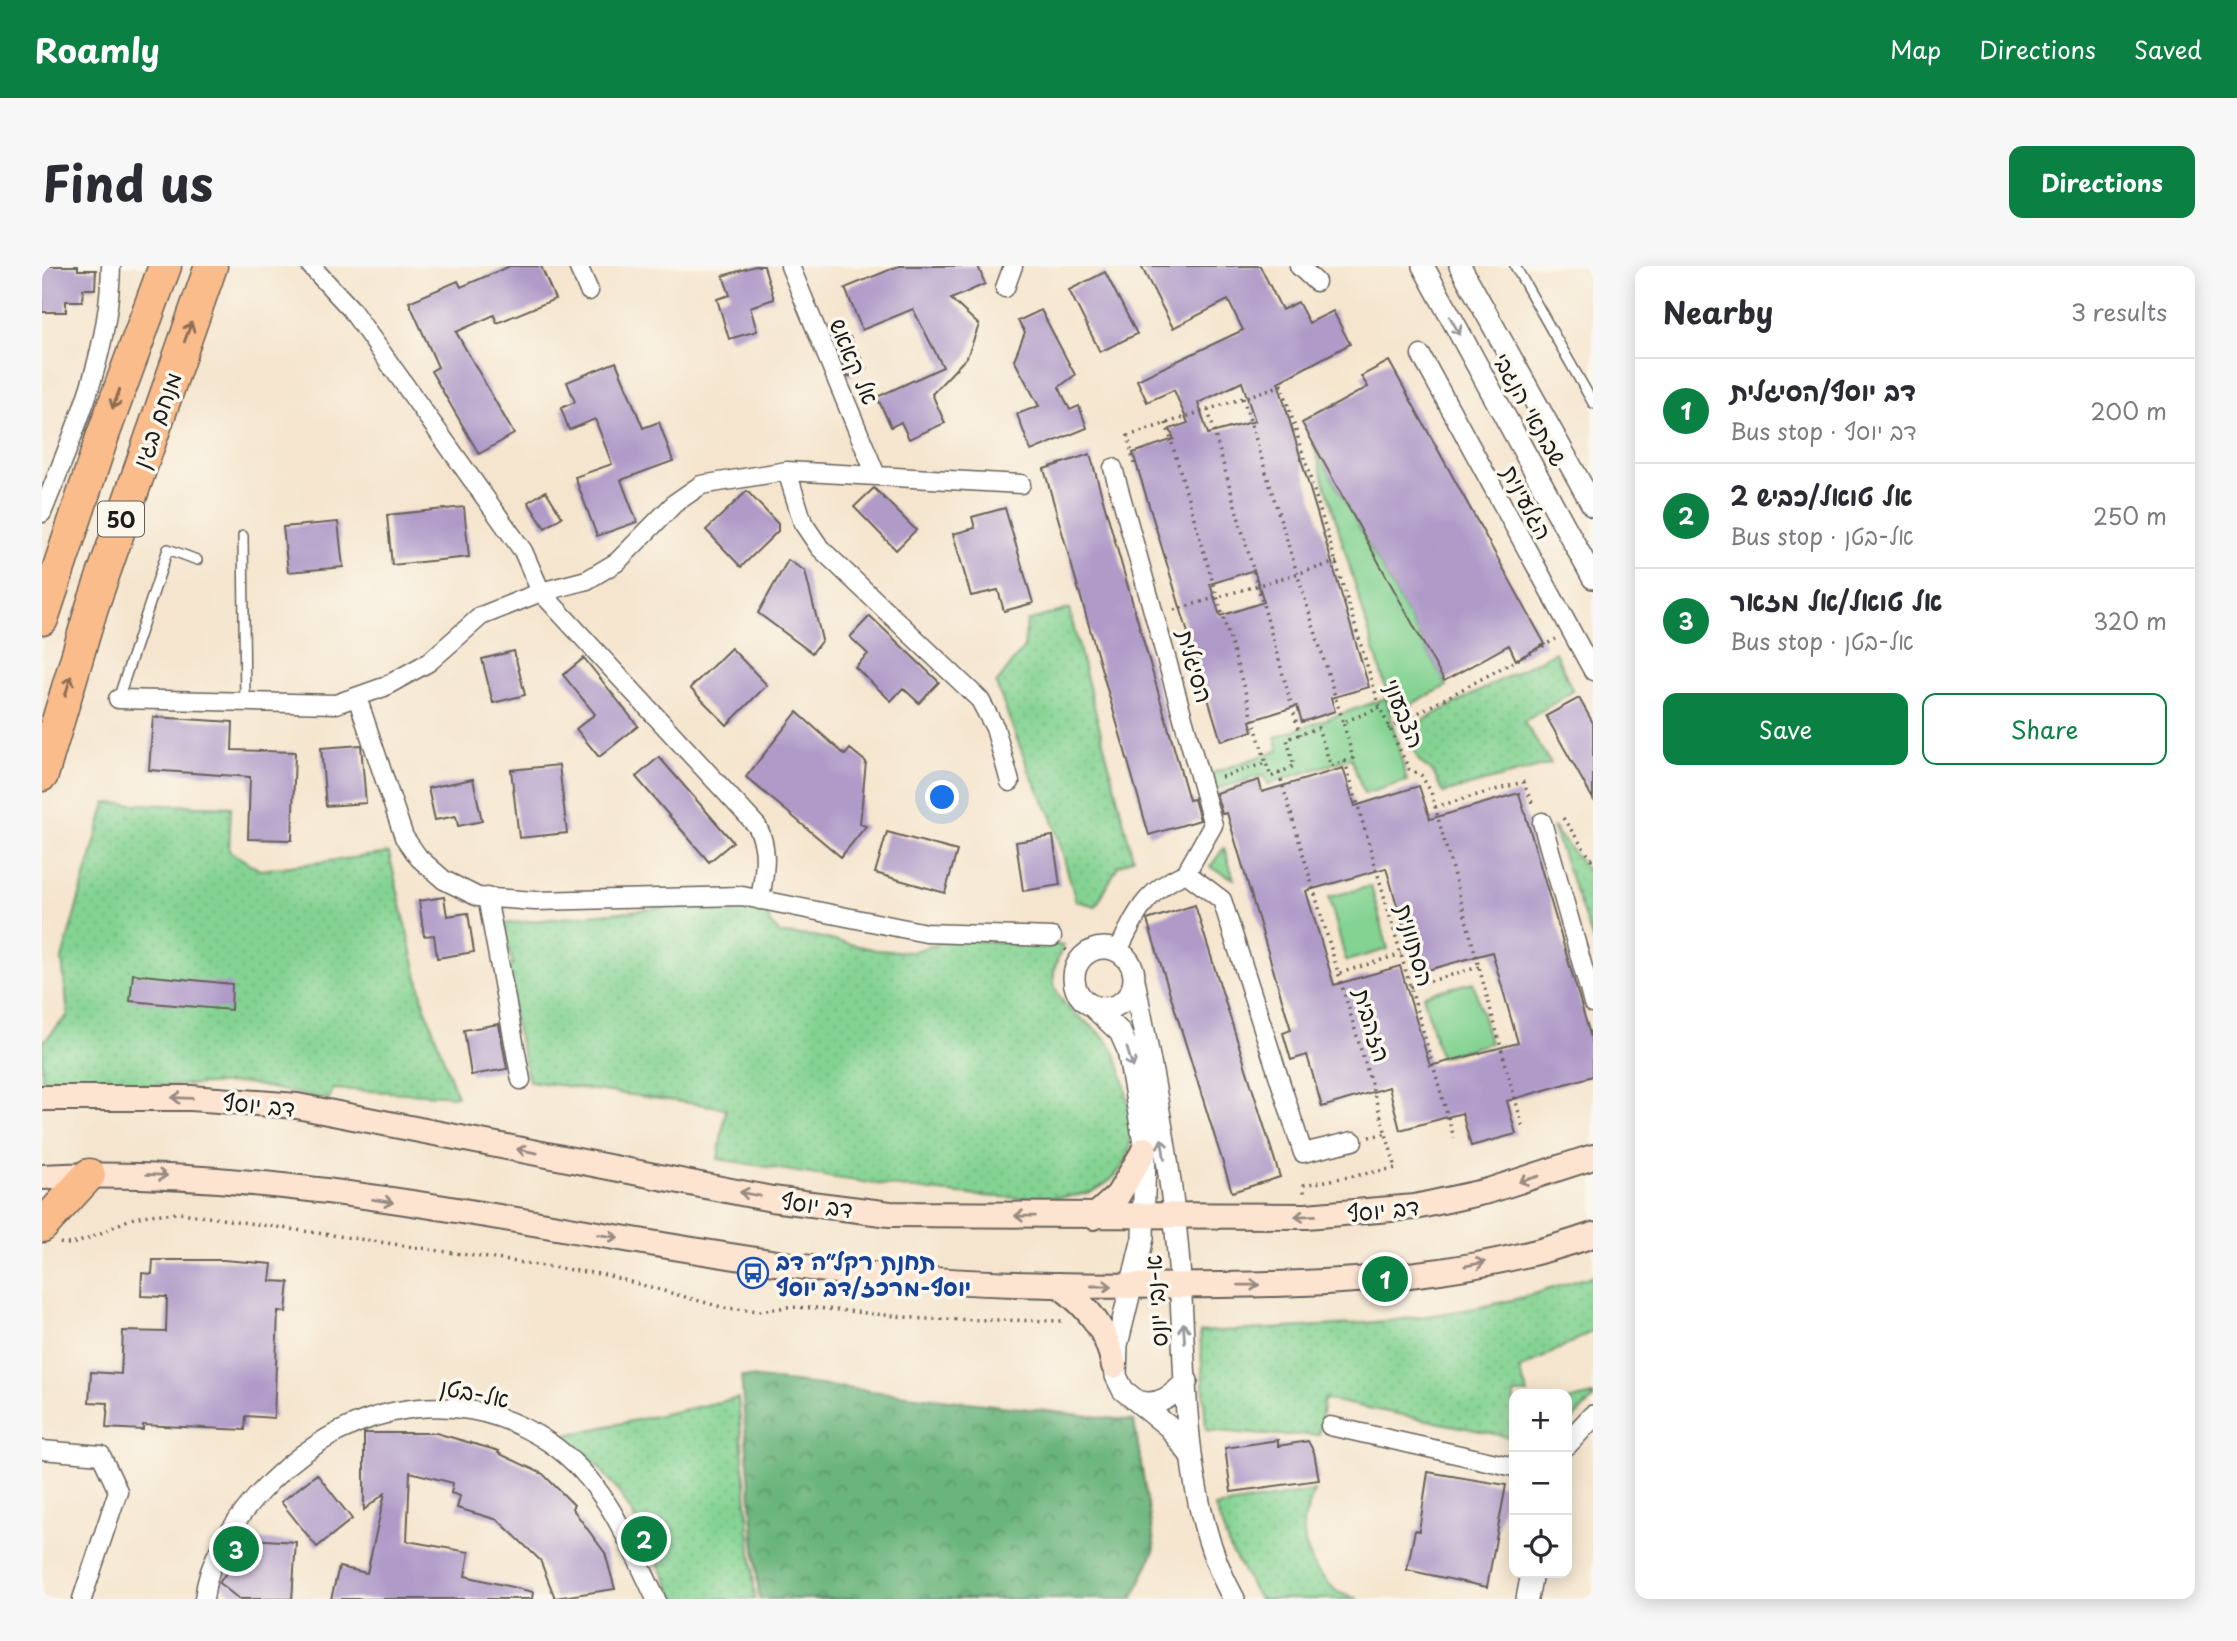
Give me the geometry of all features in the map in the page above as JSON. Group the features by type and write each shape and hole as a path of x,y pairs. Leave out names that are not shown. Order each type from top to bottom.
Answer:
{"highway":[{"name":"מנחם בגין","path":"42,619 103,435 166,266"},
{"name":"מנחם בגין","path":"42,775 92,607 211,266"},
{"path":"46,1231 89,1175"}],"main road":[{"name":"דב יוסף","path":"42,1098 191,1098 296,1106 772,1199 890,1213 1094,1217 1306,1216 1415,1207 1488,1191 1593,1157"},
{"path":"1094,1217 1118,1195 1145,1149"},
{"path":"42,1177 89,1175 224,1178 807,1268 901,1278 1059,1285 1275,1285 1393,1276 1472,1265 1593,1235"},
{"path":"1059,1285 1079,1300 1095,1318 1110,1345 1115,1366"}],"street":[{"path":"42,513 95,378 110,307 111,266"},
{"path":"311,266 350,309 523,551 541,592 757,826 764,839 766,856 760,900"},
{"path":"578,266 589,291"},
{"name":"אל קאאש","path":"790,266 876,475"},
{"path":"1005,289 1013,266"},
{"path":"1298,266 1316,282"},
{"name":"שבתאי הנגבי","path":"1423,266 1593,578"},
{"name":"שבתאי הנגבי","path":"1461,266 1593,506"},
{"name":"הגלעינית","path":"1421,355 1593,671"},
{"name":"הסיגלית","path":"1113,468 1213,825 1186,873 1169,881 1145,900 1118,951"},
{"path":"787,471 803,523 820,548 980,700 995,728 1010,782"},
{"path":"118,699 336,705 384,687 429,662 481,616 541,592 587,580 617,562 675,503 701,485 787,471 1021,484"},
{"path":"357,697 404,837 419,858 444,880 478,897 629,901 742,896 926,933 1052,937"},
{"path":"1539,817 1593,1003"},
{"path":"1186,873 1222,900 1303,1153 1353,1141"},
{"path":"487,897 521,1080"},
{"path":"1133,1286 1145,1217 1145,1149 1128,1050 1120,1032 1075,986 1079,962 1096,949 1118,951 1132,966 1174,1217"},
{"path":"1091,1005 1115,1006 1129,996 1134,980"},
{"name":"א-נבי יונס","path":"1174,1217 1196,1492 1206,1535 1234,1599"},
{"name":"א-נבי יונס","path":"1115,1366 1117,1345 1133,1286"},
{"path":"1115,1366 1123,1390 1169,1427 1193,1458"},
{"path":"1140,1402 1148,1404 1165,1399 1187,1381"},
{"name":"אל-בטן","path":"204,1599 209,1571 223,1540 276,1474 312,1444 346,1426 422,1407 452,1408 493,1416 524,1428 577,1465 613,1511 656,1599"},
{"path":"1572,1439 1593,1416"},
{"path":"1330,1426 1509,1466"},
{"path":"42,1450 101,1455 118,1491 82,1599"},
{"path":"1527,1599 1531,1578"}],"lane":[{"path":"1515,266 1593,404"},
{"path":"243,536 244,703"},
{"path":"118,699 168,549 197,560"}],"path":[{"name":"הצבעוני","path":"1243,398 1282,385 1338,562 1380,708 1409,769 1421,775 1435,807 1522,1128"},
{"path":"1128,436 1243,398 1343,722 1380,708"},
{"path":"1207,410 1300,734"},
{"path":"1166,423 1271,777 1294,766 1287,740 1318,728 1331,766 1345,761"},
{"path":"1155,616 1338,562"},
{"path":"1388,729 1570,632"},
{"name":"הסתוונית","path":"1343,722 1353,758 1345,761 1454,1138"},
{"path":"1201,783 1266,763"},
{"name":"הזהבית","path":"1279,773 1396,1168 1304,1185 1306,1216"},
{"path":"1435,807 1523,782 1539,817"},
{"path":"1560,815 1591,859 1593,858"},
{"path":"1340,973 1401,954"},
{"path":"1410,987 1479,967"},
{"path":"46,1231 59,1242 73,1245 139,1217 180,1213 606,1275 725,1308 760,1311 787,1307 817,1308 925,1319 1086,1323 1095,1318"}],"green space":[{"path":"1313,443 1447,686 1393,713"},
{"path":"1069,609 1133,858 1118,866 1096,906 1076,901 1052,817 1030,773 996,684 1024,647 1027,621"},
{"path":"1555,652 1573,691 1524,722 1551,764 1443,793 1434,774 1419,761 1404,730"},
{"path":"1386,698 1407,781 1364,794 1351,758 1268,784 1264,775 1213,790 1206,775 1279,750 1275,737"},
{"path":"106,803 231,807 229,851 260,870 389,853 424,1004 457,1096 333,1089 329,1100 246,1083 42,1089 42,1043 68,1015 62,959"},
{"path":"1552,826 1587,870 1593,867 1593,941"},
{"path":"1224,848 1234,879 1210,867"},
{"path":"1371,886 1388,949 1346,961 1329,897"},
{"path":"736,904 764,908 771,924 780,934 814,936 876,950 911,952 951,940 1064,945 1054,973 1056,990 1073,1012 1108,1042 1121,1072 1129,1106 1131,1134 1130,1146 1120,1170 1097,1189 1068,1196 1025,1198 972,1195 855,1181 718,1159 726,1108 529,1081 502,968 513,965 503,924 660,908"},
{"path":"1473,982 1490,1043 1440,1057 1423,995"},
{"path":"1593,1276 1593,1331 1519,1370 1526,1389 1509,1389 1509,1437 1324,1399 1319,1435 1265,1435 1206,1430 1200,1332 1399,1320 1516,1299"},
{"path":"741,1376 1134,1421 1155,1548 1133,1599 759,1599"},
{"path":"1593,1395 1593,1399 1572,1420 1572,1400"},
{"path":"738,1398 755,1599 676,1599 642,1531 616,1488 600,1468 562,1436"},
{"path":"1314,1491 1303,1523 1305,1544 1315,1569 1337,1592 1358,1599 1259,1599 1230,1549 1215,1507"}],"building":[{"path":"42,266 78,266 78,270 96,270 95,289 83,289 82,301 66,301 66,312 42,312"},
{"path":"510,266 541,266 555,299 497,323 494,315 456,332 514,434 479,454 431,371 438,367 409,302 458,281 461,287"},
{"path":"755,266 764,266 774,299 750,307 757,331 729,339 717,299 730,295 723,276"},
{"path":"899,266 978,266 985,284 951,299 979,325 967,357 932,394 945,423 909,439 901,422 891,427 877,397 943,367 913,309 862,330 845,288"},
{"path":"1141,266 1260,266 1282,310 1298,302 1309,323 1333,311 1350,344 1278,382 1369,687 1331,698 1335,711 1302,722 1297,706 1250,721 1253,731 1221,741 1133,453 1174,439 1170,429 1188,423 1174,390 1147,402 1137,380 1243,330 1228,300 1173,328","holes":["1242,382 1255,421 1208,434 1198,403","1254,570 1264,602 1220,616 1210,584"]},
{"path":"1105,272 1137,334 1100,352 1069,290"},
{"path":"1041,310 1075,375 1059,387 1070,410 1079,406 1087,428 1031,451 1017,414 1039,406 1014,360 1025,332 1018,321"},
{"path":"850,337 866,368 848,377 835,344"},
{"path":"1389,361 1545,644 1516,660 1509,645 1444,681 1302,423 1368,387 1361,376"},
{"path":"616,362 643,428 659,422 673,461 621,480 637,522 597,536 575,477 612,464 595,419 569,430 561,408 575,402 567,382"},
{"path":"1090,454 1189,800 1194,799 1200,820 1149,835 1044,469"},
{"path":"874,488 916,530 896,550 854,507"},
{"path":"546,491 562,517 545,528 528,502"},
{"path":"747,491 778,524 778,531 741,567 706,530"},
{"path":"464,507 469,557 392,565 387,515"},
{"path":"1005,508 1033,603 1004,611 998,590 971,596 953,534 975,528 972,517"},
{"path":"338,522 343,567 288,572 283,527"},
{"path":"788,560 805,571 822,640 812,653 758,613"},
{"path":"870,616 939,682 919,703 903,688 891,701 855,667 868,654 850,637"},
{"path":"731,648 767,685 727,725 690,688"},
{"path":"514,651 525,695 493,703 482,659"},
{"path":"584,658 638,726 599,757 576,729 595,714 563,675"},
{"path":"1579,698 1593,723 1593,799 1546,716"},
{"path":"797,712 845,755 850,749 866,762 860,824 866,826 841,857 746,777"},
{"path":"153,717 233,722 232,750 295,752 292,840 248,839 250,777 149,770"},
{"path":"361,745 366,803 326,806 321,748"},
{"path":"659,757 733,842 709,862 636,777"},
{"path":"559,765 567,833 519,838 511,770"},
{"path":"1343,768 1355,806 1419,786 1430,819 1519,793 1593,1045 1593,1076 1507,1101 1516,1134 1471,1146 1462,1113 1400,1130 1389,1087 1322,1107 1307,1055 1291,1060 1283,1033 1291,1030 1227,813 1222,814 1216,793 1259,780 1262,792","holes":["1386,868 1417,973 1492,952 1518,1043 1430,1066 1400,966 1334,985 1306,891"]},
{"path":"473,779 482,821 458,826 456,816 435,820 428,788"},
{"path":"887,832 957,851 945,893 875,873"},
{"path":"1053,836 1060,885 1023,891 1016,842"},
{"path":"444,897 447,916 468,913 474,952 437,958 434,935 424,936 419,901"},
{"path":"1195,905 1280,1177 1232,1192 1147,920"},
{"path":"133,974 232,984 231,1010 130,1001"},
{"path":"499,1024 507,1069 471,1075 464,1030"},
{"path":"153,1260 223,1260 272,1264 270,1281 289,1282 286,1312 278,1311 274,1418 246,1416 245,1430 143,1425 143,1430 106,1428 108,1403 89,1402 91,1372 121,1374 123,1331 166,1332 167,1297 141,1296 142,1273 152,1274"},
{"path":"364,1433 436,1433 499,1451 498,1453 543,1474 574,1505 572,1508 605,1553 615,1589 555,1598 540,1560 498,1520 457,1508 460,1496 451,1493 453,1483 410,1472 407,1541 469,1552 465,1576 533,1592 532,1599 331,1599 339,1567 367,1573 385,1493 364,1510"},
{"path":"1278,1440 1278,1446 1308,1441 1314,1452 1319,1480 1231,1492 1225,1448"},
{"path":"1428,1472 1506,1485 1487,1587 1407,1570 1415,1530 1419,1531"},
{"path":"317,1474 352,1519 317,1547 281,1502"},
{"path":"250,1539 296,1542 292,1599 239,1599 219,1583"}],"place":[{"name":"תחנת רקל״ה דב יוסף-מרכז/דב יוסף","path":"753,1273"},
{"name":"דב יוסף/הסיגלית","path":"1385,1279"},
{"name":"אל טואל/כביש 2","path":"644,1539"},
{"name":"אל טואל/אל מזאר","path":"236,1549"}]}
